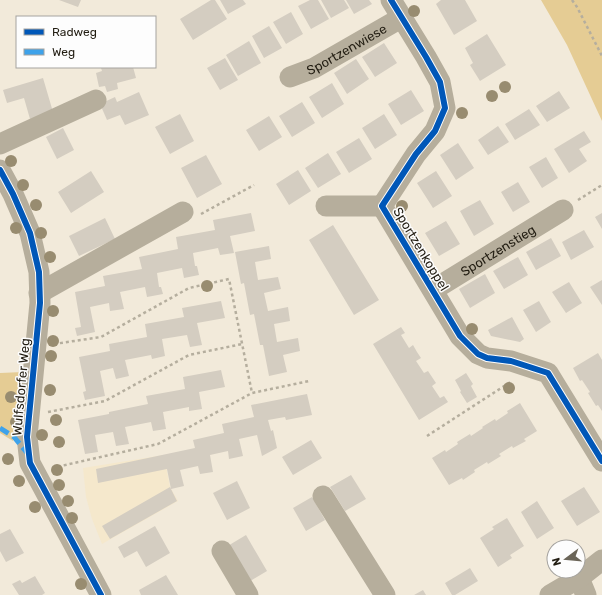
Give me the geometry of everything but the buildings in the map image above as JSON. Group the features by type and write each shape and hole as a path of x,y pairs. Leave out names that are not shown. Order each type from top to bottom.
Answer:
{"street":[{"name":"Sportzenkoppel","path":"391,0 426,56 440,82 445,108 435,131 416,154 382,206 460,336 478,354 487,358 511,361 548,373 602,461"},
{"name":"Sportzenwiese","path":"290,77 314,68 401,18"},
{"path":"0,144 96,100"},
{"name":"Wulfsdorfer Weg","path":"0,170 13,194 30,233 39,272 40,303 27,437 30,463 94,592"},
{"path":"326,206 382,206"},
{"name":"Sportzenstieg","path":"433,290 563,210"},
{"path":"39,293 183,212"},
{"path":"323,496 385,595"},
{"path":"222,551 248,595"},
{"path":"550,595 582,587 602,560"}],"path":[{"path":"572,0 602,56"},
{"path":"563,210 602,185"},
{"path":"36,346 101,337 189,288 229,279 252,393"},
{"path":"30,416 105,401 190,356 242,344"},
{"path":"427,436 533,368"},
{"path":"34,472 158,444 252,393 309,381"}],"shaded area":[{"path":"541,0 602,0 602,121 567,45"},
{"path":"23,372 20,413 13,441 0,433 0,373"},
{"path":"164,455 170,487 178,501 102,544 92,519 86,497 83,468"}],"marked path":[{"path":"0,428 14,437 28,454"}],"cycle path":[{"path":"391,0 440,82 445,108 435,131 416,154 382,206 460,336 478,354 487,358 511,361 548,373 602,461"},
{"path":"0,170 13,194 30,233 39,272 40,303 27,437 30,463 101,595"}]}
